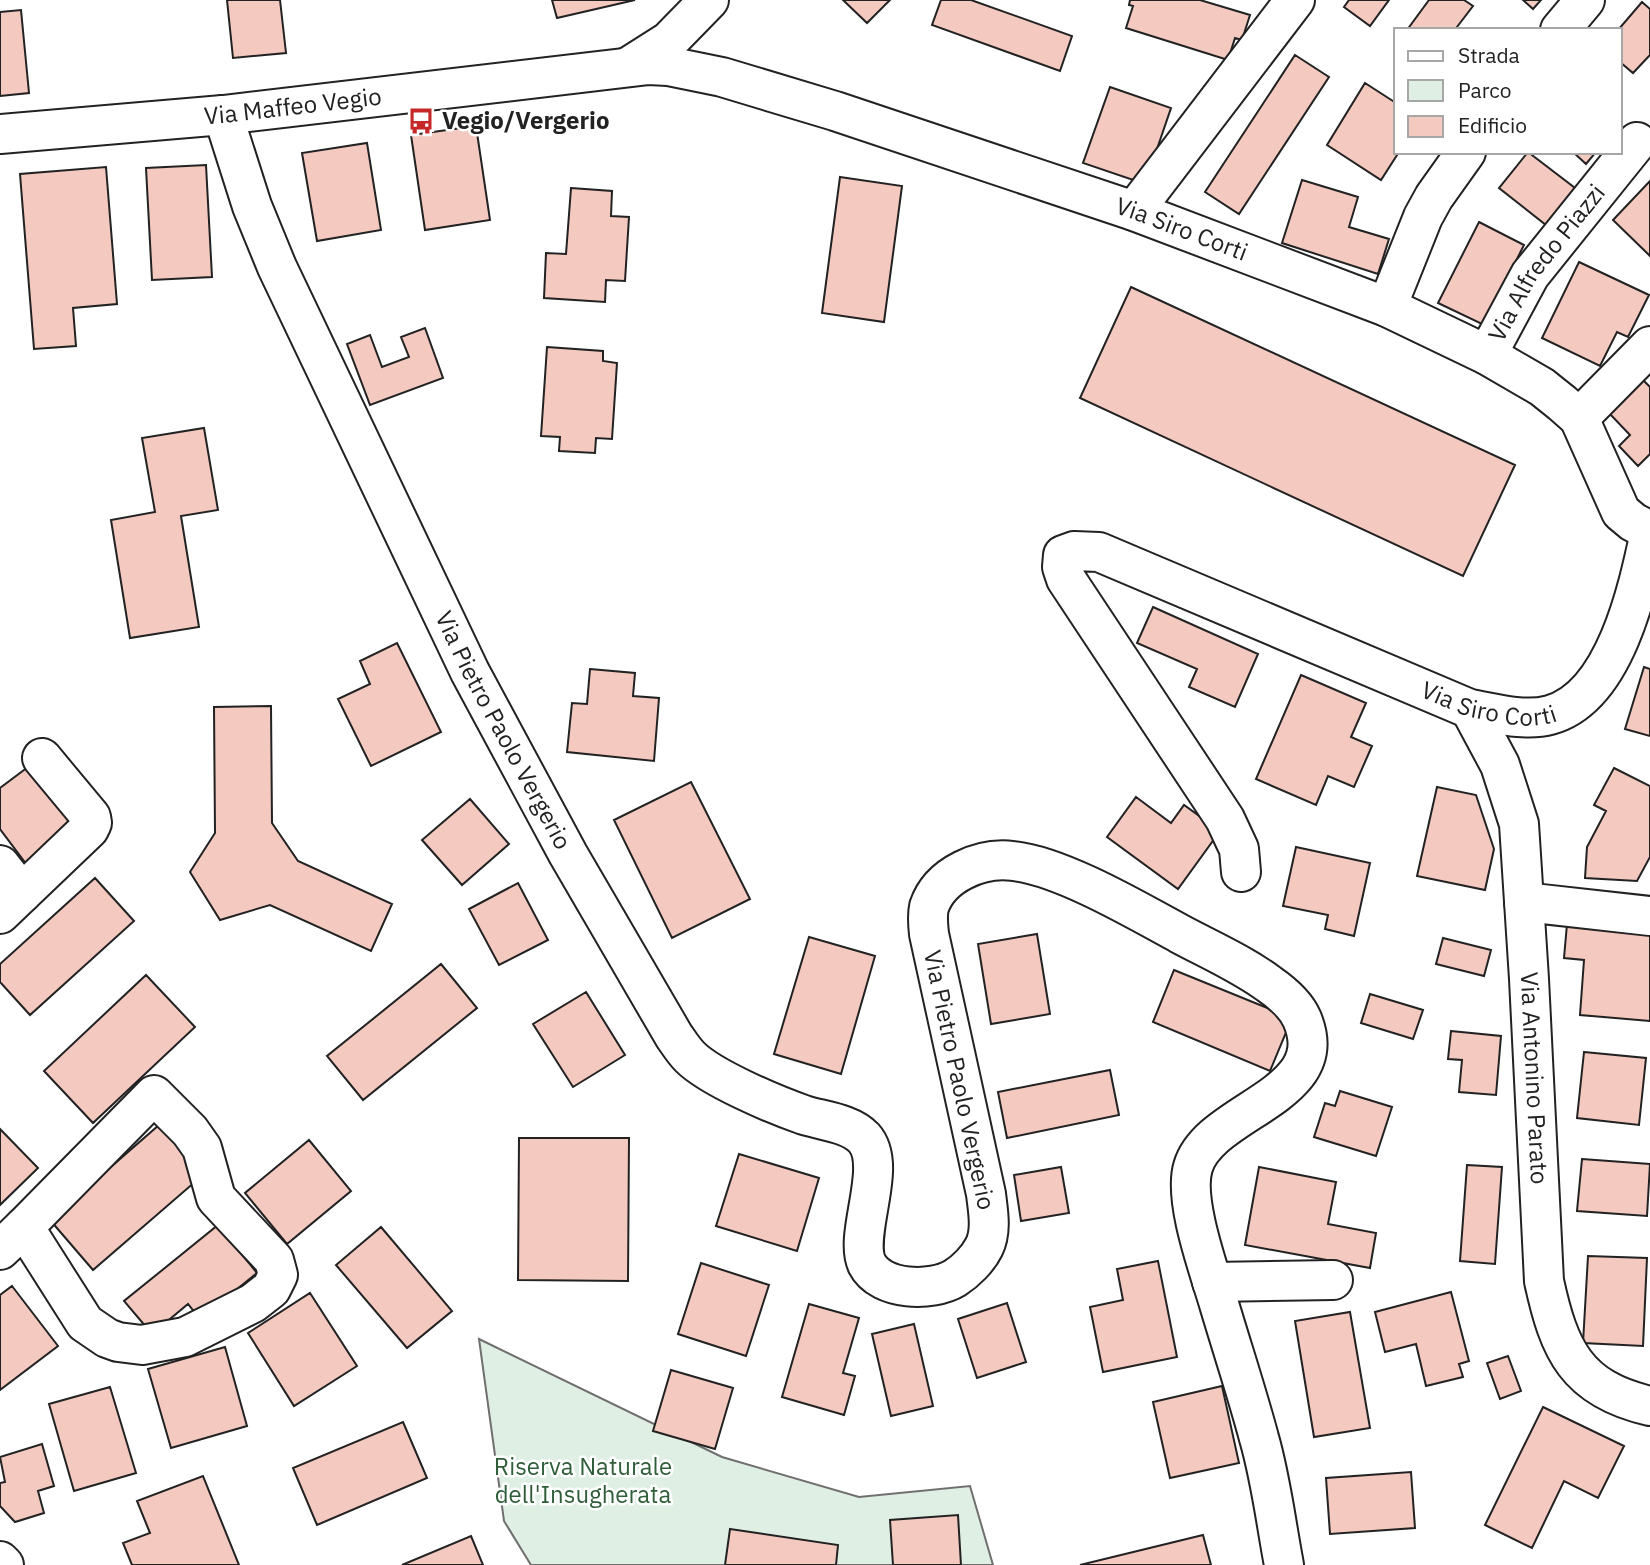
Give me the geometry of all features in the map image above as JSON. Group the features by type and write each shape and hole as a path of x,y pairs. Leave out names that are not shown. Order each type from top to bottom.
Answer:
{"street":[{"path":"627,68 661,48 709,0"},
{"path":"1134,211 1296,0"},
{"path":"1562,28 1585,0"},
{"name":"Via Siro Corti","path":"627,68 668,66 769,90 1134,211 1387,307 1488,355 1552,395 1579,418 1621,512 1650,531 1636,591 1617,644 1597,679 1582,697 1550,715 1521,718 1470,709 1118,559 1092,551 1065,554 1061,561 1066,579 1225,820 1239,849 1241,872"},
{"name":"Via Maffeo Vegio","path":"0,134 223,116 627,68"},
{"name":"Via Pietro Paolo Vergerio","path":"223,116 252,206 278,267 477,684 568,854 674,1036 691,1058 737,1085 802,1114 852,1129 863,1137 872,1155 865,1256 867,1264 878,1275 892,1283 915,1286 934,1285 953,1279 966,1269 984,1247 989,1230 986,1194 929,934 930,906 944,884 953,876 994,860 1024,863 1067,877 1140,912 1255,974 1284,996 1302,1019 1307,1039 1306,1051 1297,1073 1279,1093 1212,1138 1198,1155 1192,1168 1191,1183 1194,1212 1212,1282 1260,1441 1284,1565"},
{"name":"Via Alfredo Piazzi","path":"1488,355 1530,275 1637,142"},
{"path":"1387,307 1423,217 1465,154"},
{"path":"1579,418 1650,346"},
{"name":"Via Antonino Parato","path":"1470,709 1493,750 1519,824 1544,1281 1549,1305 1561,1338 1581,1373 1606,1391 1650,1406"},
{"path":"7,891 89,829 92,823 91,817 42,758"},
{"path":"1524,902 1650,916"},
{"path":"154,1095 197,1139 206,1160 216,1198 274,1260 278,1275 276,1282 262,1297 198,1332 157,1343 130,1345 107,1338 85,1323 12,1239 154,1095"},
{"path":"1212,1282 1333,1280"},
{"path":"0,1561 4,1565"}],"green space":[{"name":"Riserva Naturale dell'Insugherata","path":"479,1339 722,1457 859,1497 970,1486 993,1565 531,1565 504,1521"}],"building":[{"path":"227,0 280,0 286,53 233,58"},
{"path":"552,0 635,0 557,18"},
{"path":"843,0 890,0 867,23"},
{"path":"941,0 971,0 1072,36 1060,71 932,25"},
{"path":"1130,0 1200,0 1250,15 1242,40 1235,38 1228,60 1126,28 1133,6 1129,5"},
{"path":"1349,0 1389,0 1370,26 1344,7"},
{"path":"1429,0 1464,0 1473,6 1458,28 1408,28"},
{"path":"1523,0 1541,0 1533,9"},
{"path":"1642,2 1650,9 1650,55 1633,73 1622,64 1622,28 1620,28"},
{"path":"21,10 29,93 0,96 0,12"},
{"path":"1295,55 1329,77 1239,214 1205,192"},
{"path":"1365,83 1394,102 1394,154 1398,154 1381,180 1327,145"},
{"path":"1110,87 1171,108 1145,184 1083,163"},
{"path":"476,126 490,220 425,230 411,135"},
{"path":"367,143 381,230 317,241 302,153"},
{"path":"1526,154 1531,154 1575,188 1546,225 1499,188"},
{"path":"1575,154 1594,154 1586,164"},
{"path":"206,165 212,277 152,280 146,168"},
{"path":"106,167 117,304 73,308 76,346 34,349 20,174"},
{"path":"840,177 902,186 884,322 822,313"},
{"path":"1302,180 1358,197 1349,227 1389,239 1378,274 1282,243"},
{"path":"1650,181 1650,256 1613,220"},
{"path":"571,188 612,191 611,216 629,217 625,281 606,280 605,302 544,298 546,253 566,254"},
{"path":"1479,222 1524,245 1484,325 1438,303"},
{"path":"1579,262 1649,295 1628,337 1617,332 1600,366 1542,338"},
{"path":"1131,287 1515,465 1463,576 1080,398"},
{"path":"425,328 443,378 370,405 347,344 370,335 382,367 409,357 401,337"},
{"path":"547,347 603,351 603,361 617,363 612,439 596,438 595,453 559,451 560,437 541,436"},
{"path":"1643,380 1650,387 1650,454 1638,466 1619,446 1630,435 1609,413"},
{"path":"204,428 218,510 181,516 199,627 130,638 111,520 155,512 142,438"},
{"path":"1153,607 1258,654 1235,707 1189,687 1197,669 1137,643"},
{"path":"397,643 441,732 371,766 338,699 370,684 360,661"},
{"path":"1644,667 1650,669 1650,736 1625,729"},
{"path":"590,669 635,673 633,696 659,698 654,761 567,752 572,703 587,704"},
{"path":"1301,675 1366,703 1351,737 1372,746 1354,787 1328,776 1316,805 1256,779"},
{"path":"271,706 272,823 298,861 392,904 371,951 270,905 220,920 190,872 215,833 214,707"},
{"path":"36,761 86,827 30,869 0,829 0,788"},
{"path":"1614,768 1650,786 1650,857 1637,881 1585,878 1587,847 1606,811 1594,805"},
{"path":"691,782 750,899 672,938 614,820"},
{"path":"1437,787 1476,795 1494,849 1485,890 1417,876"},
{"path":"1136,797 1171,823 1184,805 1220,831 1178,889 1107,837"},
{"path":"470,799 509,844 462,885 422,840"},
{"path":"1296,847 1370,863 1354,936 1325,929 1328,915 1283,906"},
{"path":"95,878 134,921 30,1015 0,982 0,964"},
{"path":"518,883 548,940 499,965 469,909"},
{"path":"1567,924 1650,931 1650,1021 1580,1015 1584,960 1564,958"},
{"path":"1037,934 1050,1014 991,1024 978,944"},
{"path":"809,937 875,956 841,1074 774,1054"},
{"path":"1443,938 1491,950 1484,976 1436,964"},
{"path":"441,964 477,1008 363,1100 327,1056"},
{"path":"1174,970 1292,1018 1270,1071 1153,1022"},
{"path":"146,975 195,1027 93,1123 44,1071"},
{"path":"586,992 625,1055 573,1087 533,1024"},
{"path":"1370,994 1423,1010 1413,1039 1361,1023"},
{"path":"1451,1031 1501,1036 1496,1095 1459,1092 1462,1060 1448,1059"},
{"path":"1584,1052 1646,1058 1639,1125 1577,1118"},
{"path":"1110,1070 1119,1115 1007,1138 998,1092"},
{"path":"1340,1091 1392,1107 1376,1156 1314,1137 1325,1103 1335,1106"},
{"path":"159,1125 203,1175 93,1270 50,1220"},
{"path":"0,1129 38,1168 0,1205"},
{"path":"519,1138 629,1138 628,1281 518,1280"},
{"path":"309,1140 351,1191 287,1244 245,1193"},
{"path":"739,1154 819,1178 797,1251 716,1226"},
{"path":"1582,1159 1650,1164 1647,1216 1577,1211"},
{"path":"1467,1165 1502,1167 1495,1264 1460,1261"},
{"path":"1061,1167 1069,1213 1021,1221 1014,1175"},
{"path":"1259,1167 1336,1182 1328,1224 1376,1233 1370,1268 1245,1245"},
{"path":"218,1225 257,1273 200,1319 188,1304 152,1334 124,1301"},
{"path":"381,1227 452,1311 407,1348 336,1265"},
{"path":"1588,1256 1647,1258 1643,1346 1583,1343"},
{"path":"1158,1261 1177,1357 1103,1372 1090,1307 1123,1300 1117,1269"},
{"path":"701,1263 769,1285 746,1356 678,1334"},
{"path":"12,1286 58,1346 0,1390 0,1295"},
{"path":"1451,1292 1469,1361 1459,1364 1463,1377 1426,1386 1416,1344 1385,1352 1375,1312"},
{"path":"310,1293 357,1366 294,1406 248,1333"},
{"path":"1007,1303 1026,1362 977,1378 958,1319"},
{"path":"809,1304 859,1318 843,1373 855,1376 844,1415 782,1397"},
{"path":"1350,1312 1370,1428 1314,1437 1295,1321"},
{"path":"914,1324 933,1406 891,1416 872,1334"},
{"path":"225,1347 247,1426 171,1448 148,1369"},
{"path":"1508,1356 1521,1391 1500,1399 1487,1363"},
{"path":"671,1370 733,1388 715,1449 653,1431"},
{"path":"1222,1386 1239,1463 1170,1478 1153,1402"},
{"path":"110,1387 136,1473 74,1491 49,1404"},
{"path":"1543,1407 1624,1446 1598,1498 1564,1481 1532,1548 1485,1525"},
{"path":"403,1422 427,1478 317,1525 293,1468"},
{"path":"42,1444 54,1486 38,1491 44,1513 15,1522 0,1506 0,1483 5,1482 0,1457"},
{"path":"1411,1472 1415,1528 1330,1534 1326,1478"},
{"path":"203,1476 239,1565 132,1565 123,1543 150,1533 137,1501"},
{"path":"958,1515 961,1565 893,1565 890,1520"},
{"path":"730,1529 838,1545 836,1565 725,1565"},
{"path":"1203,1535 1211,1565 1080,1565"},
{"path":"471,1536 483,1565 402,1565"}],"place":[{"name":"Vegio/Vergerio","path":"421,121"}]}
